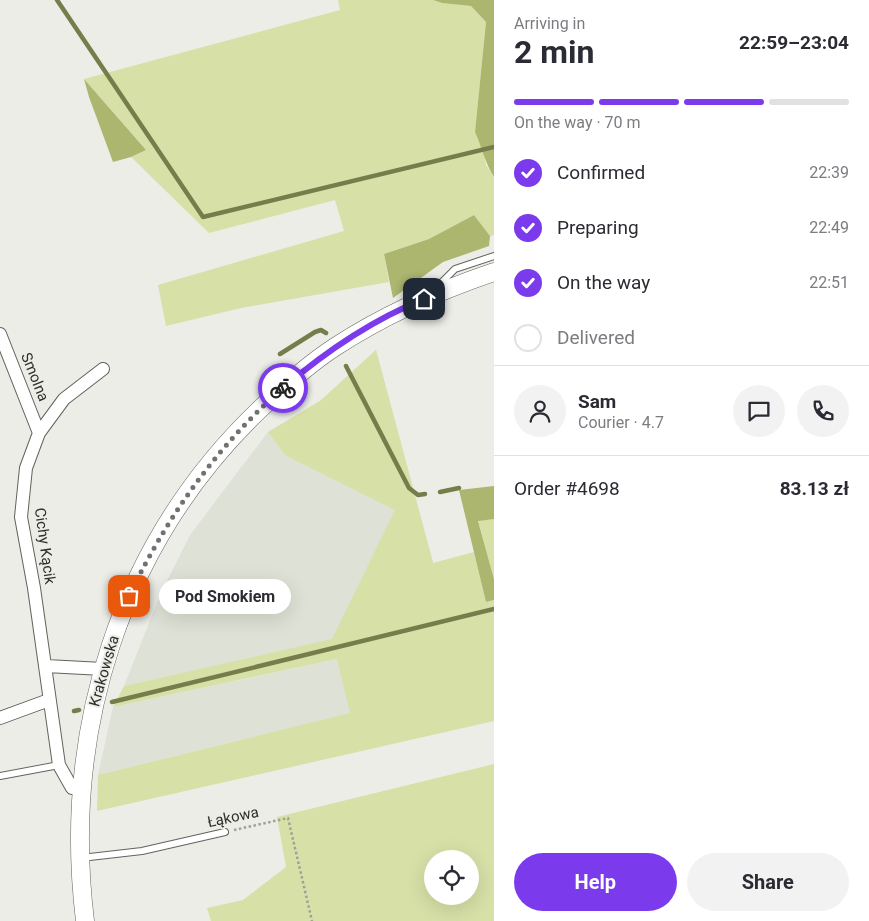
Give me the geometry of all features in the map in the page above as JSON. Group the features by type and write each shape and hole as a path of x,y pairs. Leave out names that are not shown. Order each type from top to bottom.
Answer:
{"main road":[{"name":"Krakowska","path":"86,921 79,824 88,731 102,669 112,640 129,596 160,536 186,496 219,453 246,422 302,372 334,348 366,328 424,299 494,272"}],"street":[{"name":"Smolna","path":"0,334 39,433"},
{"name":"Cichy Kącik","path":"81,789 72,788 59,765 46,666 21,517 26,468 39,433 64,399 103,369"},
{"path":"46,666 102,669"},
{"path":"0,718 49,700"}],"lane":[{"path":"424,299 455,269 494,256"},
{"path":"0,776 59,765"},
{"name":"Łąkowa","path":"80,858 142,851 225,832"}],"path":[{"name":"Łąkowa","path":"225,832 288,818 312,921"}],"shaded area":[{"path":"376,350 447,614 124,686 161,593 190,535 268,432 320,401"},
{"path":"338,659 351,713 98,775 113,707"}],"green space":[{"path":"338,0 433,0 442,3 471,6 486,22 475,132 483,148 486,165 494,177 494,235 490,236 474,215 429,239 384,254 389,282 241,308 166,326 158,285 344,231 335,200 209,233 131,157 146,150 84,79 340,10"},
{"path":"433,0 494,0 494,177 475,132 486,22 471,6 442,3"},
{"path":"84,79 146,150 113,162"},
{"path":"474,215 490,236 489,246 443,262 393,298 384,254 429,239"},
{"path":"376,350 433,563 474,552 486,602 494,600 494,721 97,811 98,775 350,713 337,659 113,707 124,686 332,639 395,510 285,455 268,432 320,401"},
{"path":"494,486 494,519 478,521 494,579 494,600 486,602 459,490"},
{"path":"494,519 494,579 478,520"},
{"path":"494,764 494,921 211,921 207,908 243,900 286,867 277,817"}],"waterway":[{"path":"57,0 203,217 494,147"},
{"path":"280,354 315,332 321,330 326,333"},
{"path":"346,366 409,488 418,495 425,494"},
{"path":"440,492 459,488"},
{"path":"112,702 494,609"},
{"path":"74,711 79,710"}],"way so far":[{"path":"129,596 160,536 186,496 240,428 283,388"}],"place":[{"name":"Pod Smokiem","path":"129,596"}],"route":[{"path":"283,388 334,348 366,328 424,299"}]}
